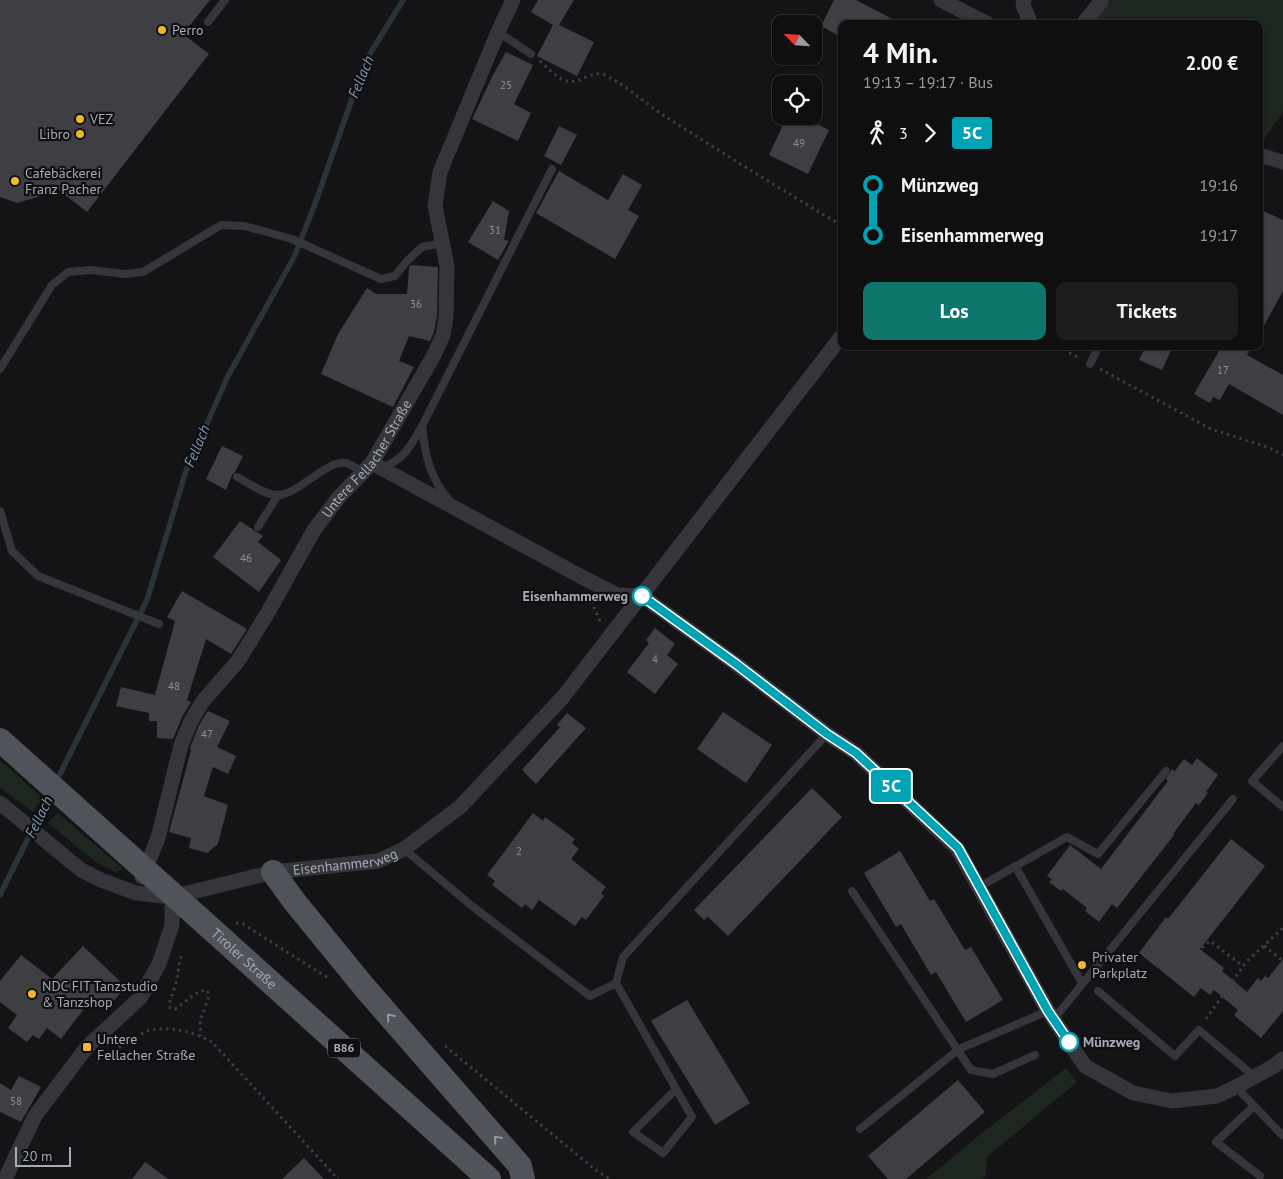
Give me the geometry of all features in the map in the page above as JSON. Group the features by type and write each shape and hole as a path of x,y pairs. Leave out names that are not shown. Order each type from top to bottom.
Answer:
{"main road":[{"name":"Tiroler Straße","path":"0,740 489,1179"},
{"path":"273,872 294,901 365,988 520,1166 523,1179"}],"street":[{"name":"Untere Fellacher Straße","path":"136,893 158,838 182,745 191,721 203,701 238,661 314,530 339,497 373,468 443,335 446,317 447,266 435,206 440,172 513,0"},
{"path":"941,0 980,20"},
{"path":"1024,0 1023,5 1030,20"},
{"path":"1086,20 1102,0"},
{"path":"1263,156 1283,162"},
{"name":"Eisenhammerweg","path":"0,804 82,870 101,880 136,893 172,897 273,872 378,861 404,849 460,807 563,697 838,340"},
{"path":"373,468 459,509 617,595 642,596 736,664 827,734 856,753 958,848 1051,1015 1085,1066 1133,1093 1172,1101 1217,1096 1255,1077 1283,1059"},
{"path":"5,1179 35,1116 87,1048 140,998 159,964 172,925 172,897"}],"lane":[{"path":"208,22 225,0"},
{"path":"498,32 532,54"},
{"path":"237,477 267,493 278,495 297,488 316,475 336,465 346,463 373,468 396,462 406,454 552,169"},
{"path":"0,369 52,285 68,272 90,270 125,274 144,272 222,225 244,226 292,239 381,279 395,276 422,247 443,243"},
{"path":"1090,364 1097,350"},
{"path":"422,426 425,452 433,477 442,492 459,509"},
{"path":"258,527 278,495"},
{"path":"0,511 12,551 38,576 159,624"},
{"path":"676,1089 633,1132 663,1153 692,1117 616,983 623,958 827,734"},
{"path":"1283,746 1252,782 1283,807"},
{"path":"979,887 1067,836 1098,854 1166,771"},
{"path":"860,1129 959,1049 1051,1015 1082,983 1233,799"},
{"path":"404,849 472,906 590,996 616,983"},
{"path":"1015,866 1082,983"},
{"path":"852,892 959,1049 971,1070 993,1074 1036,1055"},
{"path":"1098,991 1175,1056 1199,1030 1255,1077"},
{"path":"1236,1087 1283,1134"},
{"path":"1254,1106 1216,1142 1260,1176"}],"path":[{"path":"532,54 566,81 573,82 596,73 619,83 646,104 749,170 838,223"},
{"path":"1065,350 1211,428 1270,448 1283,455"},
{"path":"580,576 608,639"},
{"path":"228,922 243,924 332,981"},
{"path":"1199,1030 1243,966 1283,928"},
{"path":"1198,952 1210,941 1243,966"},
{"path":"1264,946 1282,960"},
{"path":"182,952 176,983 169,1004 170,1008 175,1009 189,997 200,991 208,990 209,996 200,1021 201,1036"},
{"path":"1231,984 1245,994"},
{"path":"95,1064 150,1030 175,1029 201,1036 212,1042 338,1179"},
{"path":"441,1042 597,1171 610,1179"}],"shaded area":[{"path":"1111,0 1283,0 1283,111 1263,141 1263,20 1095,20"},
{"path":"0,760 42,798 33,812 0,788"},
{"path":"58,813 123,869 116,872 97,863 48,823"},
{"path":"1066,1068 1077,1082 987,1157 986,1176 983,1179 926,1179 977,1137"}],"building":[{"name":"VEZ","path":"0,0 210,0 183,34 209,54 87,212 51,184 38,197 17,203 0,197"},
{"path":"538,0 574,0 559,25 594,42 577,76 537,56 553,25 531,12"},
{"path":"834,0 856,0 894,20 838,20 838,35 822,27"},
{"path":"506,52 533,65 514,104 531,113 518,141 472,119"},
{"path":"783,125 819,125 829,130 808,174 769,155"},
{"path":"559,126 577,135 561,165 544,156"},
{"path":"559,171 608,200 623,174 642,185 628,210 639,216 615,259 536,213"},
{"path":"493,201 509,211 504,240 509,241 498,260 468,242"},
{"path":"1263,211 1283,220 1283,291 1263,328"},
{"path":"411,265 438,267 437,316 430,341 409,336 399,361 414,367 393,407 321,374 338,334 367,288 376,294 407,294 409,268"},
{"path":"1144,350 1171,350 1162,370 1139,360"},
{"path":"1220,350 1250,350 1247,355 1283,375 1283,415 1229,384 1220,400 1213,397 1210,403 1194,394"},
{"path":"222,446 243,456 226,490 206,479"},
{"path":"240,521 263,536 258,542 281,560 259,592 213,557"},
{"path":"182,591 247,629 231,654 206,639 187,700 191,702 182,717 173,739 157,738 157,721 149,721 149,713 116,706 121,687 155,695 175,621 167,617"},
{"path":"655,628 675,644 667,655 678,664 655,694 627,672 649,643 646,640"},
{"path":"208,711 230,721 217,747 236,756 228,774 213,767 204,796 228,805 218,844 207,853 189,848 191,838 169,832 190,748 199,725"},
{"path":"723,712 772,745 746,783 697,749"},
{"path":"567,713 586,728 536,784 522,770 560,727 557,725"},
{"path":"1197,758 1218,775 1199,805 1196,803 1174,835 1117,908 1112,904 1099,922 1085,911 1087,908 1063,889 1061,891 1049,882 1052,879 1047,876 1070,845 1101,869 1168,781 1166,779 1172,769 1175,771 1184,759 1192,765"},
{"path":"812,788 842,817 728,936 708,917 704,920 694,910"},
{"path":"533,813 543,821 545,817 575,839 572,843 579,849 571,859 606,887 601,893 604,896 586,920 582,917 575,926 539,900 532,910 525,904 522,908 492,885 495,881 487,875"},
{"path":"1231,839 1265,866 1200,949 1224,968 1222,971 1247,992 1258,978 1261,981 1265,976 1268,978 1283,959 1283,1011 1261,1038 1234,1015 1238,1010 1214,990 1210,995 1201,988 1194,997 1139,953 1166,917 1168,919"},
{"path":"900,851 930,901 934,899 965,950 971,947 1003,1000 966,1022 936,972 931,975 901,924 896,927 864,873"},
{"name":"NDC FIT Tanzstudio & Tanzshop","path":"83,946 126,987 106,1009 93,997 61,1039 47,1028 39,1039 33,1035 27,1042 8,1028 17,1015 0,1002 0,981 21,955 52,979"},
{"path":"687,1000 750,1103 715,1125 651,1021"},
{"path":"19,1076 41,1087 21,1122 0,1112 0,1083 11,1090"},
{"path":"958,1080 985,1112 906,1179 888,1179 868,1156"},
{"path":"304,1158 324,1179 282,1179"},
{"path":"145,1162 168,1179 132,1179"}],"waterway":[{"name":"Fellach","path":"55,784 147,600 186,471 228,376 294,257 315,204 365,62 403,0"},
{"name":"Fellach","path":"0,895 51,792"}],"bus line":[{"name":"5C","path":"642,596 736,664 827,734 856,753 958,848 1048,1011 1069,1042"}],"place":[{"name":"Perro","path":"162,30"},
{"name":"VEZ","path":"80,119"},
{"name":"Libro","path":"80,134"},
{"name":"Cafebäckerei Franz Pacher","path":"15,181"},
{"name":"Eisenhammerweg","path":"642,596"},
{"name":"Privater Parkplatz","path":"1082,965"},
{"name":"NDC FIT Tanzstudio & Tanzshop","path":"32,994"},
{"name":"Münzweg","path":"1069,1042"},
{"name":"Untere Fellacher Straße","path":"87,1047"}]}
